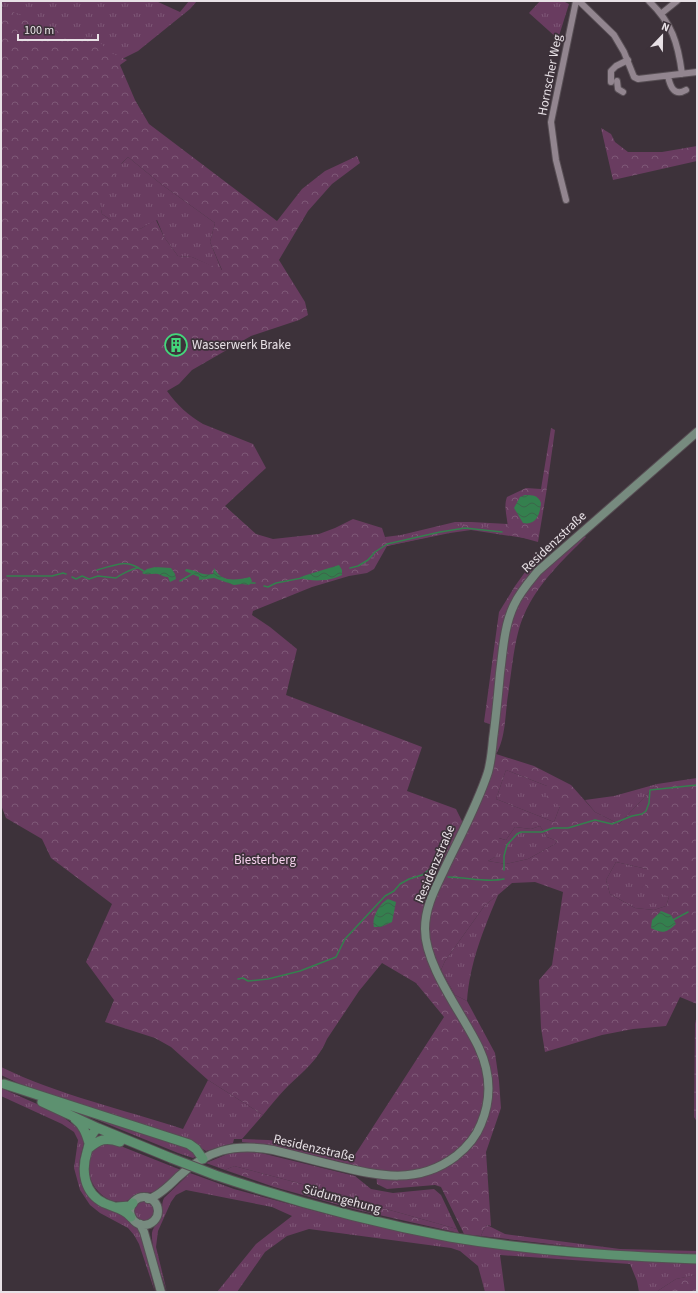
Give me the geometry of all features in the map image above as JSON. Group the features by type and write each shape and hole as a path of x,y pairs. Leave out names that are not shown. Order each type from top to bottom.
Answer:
{"main road":[{"name":"Residenzstraße","path":"148,1198 152,1198 203,1158 233,1148 257,1147 383,1176 402,1176 418,1174 448,1162 461,1152 478,1133 487,1110 489,1094 486,1066 480,1049 436,969 429,953 425,930 426,916 432,894 479,796 488,770 494,736 503,644 509,616 522,591 538,571 697,432"},
{"path":"3,1084 189,1144 196,1149 203,1158"},
{"name":"Südumgehung","path":"3,1084 98,1128 215,1175 338,1212 449,1236 490,1243 614,1256 697,1259"},
{"path":"67,1113 79,1122 84,1129 89,1146"},
{"path":"98,1128 93,1133 84,1167 86,1182 90,1191 102,1202 116,1207 132,1216"},
{"path":"89,1146 105,1139 112,1139 131,1145 145,1147"},
{"name":"Residenzstraße","path":"157,1207 168,1186"},
{"path":"116,1207 130,1206 139,1198 148,1198 154,1202 157,1207 157,1214 149,1227 149,1251"},
{"path":"133,1203 130,1211 144,1232 161,1292"},
{"path":"140,1224 149,1224 153,1222"}],"street":[{"path":"578,1 614,35 628,60 634,77 638,79 697,72"},
{"name":"Hornscher Weg","path":"566,200 556,160 551,122 578,1"},
{"path":"649,1 662,13 669,24 676,41 682,74"},
{"path":"662,13 678,1"},
{"path":"623,92 618,89 611,71 616,66 628,60"},
{"path":"668,76 673,90 678,92 683,92 686,90"}],"green space":[{"path":"1,1 156,1 180,12 189,1 197,1 190,9 138,51 114,63 51,30 5,15 4,8 1,7"},
{"path":"540,1 563,1 569,4 558,39 529,13"},
{"name":"Biesterberg","path":"1,7 60,32 96,39 111,53 127,60 120,65 135,100 149,124 277,221 302,189 325,171 357,156 360,163 332,184 308,211 279,260 305,302 308,315 299,320 251,336 192,370 179,384 167,391 174,401 198,421 253,444 266,468 225,506 256,534 273,539 319,534 353,519 382,528 386,540 468,524 510,531 508,530 506,509 507,497 526,488 541,489 551,428 555,430 538,542 516,536 475,529 456,531 387,546 374,569 367,573 349,576 312,587 253,611 252,615 270,627 297,649 286,695 422,747 407,791 456,809 463,823 485,790 496,754 534,766 571,785 595,812 619,824 657,784 697,778 697,1004 680,997 666,1026 633,1029 602,1035 545,1052 541,1028 539,980 552,965 563,892 535,882 512,883 485,905 445,961 441,970 455,995 467,1001 495,1053 499,1081 501,1108 486,1152 491,1226 487,1225 481,1236 464,1234 441,1187 435,1185 387,1189 377,1184 376,1171 349,1164 444,1017 416,983 382,963 359,991 327,1039 320,1053 285,1089 263,1115 208,1080 171,1047 155,1038 105,1022 114,1000 86,962 112,904 51,858 42,839 6,818 1,805","holes":["128,157 161,184 215,223 210,242 222,270 192,257 178,256 164,237 156,220 140,229 128,215 111,220 102,214 100,203 122,163","506,770 547,786 547,799 560,806 554,822 496,799","540,826 547,837 557,841 555,844 528,859 506,864 488,861 495,857 502,845 499,838 506,840 515,827 531,829","616,862 647,869 645,887 669,897 666,906 654,910 635,908 610,894 606,880"]},
{"path":"601,128 611,134 615,142 628,152 662,152 697,146 697,161 613,180"},
{"path":"128,157 161,184 215,223 210,242 222,271 192,257 178,256 164,237 157,220 140,229 111,220 102,214 99,200 110,176"},
{"path":"455,522 508,524 538,535 537,540 471,530 387,546 385,537 401,535"},
{"path":"583,535 586,537 543,583 529,604 524,615 518,633 508,695 505,726 496,754 492,725 484,722 499,612 528,568 534,554 537,563 544,569"},
{"path":"377,550 370,564 360,568 356,567 360,562"},
{"path":"506,770 547,786 560,806 554,822 496,799"},
{"path":"657,784 619,824 595,812 585,800 614,796"},
{"path":"540,826 547,837 557,841 555,844 528,859 506,864 488,861 495,857 498,838 506,840 515,827 531,829"},
{"path":"616,862 647,869 669,897 666,906 654,910 635,908 610,894 606,880"},
{"path":"498,895 482,934 474,960 467,1001 455,995 441,970 445,961 485,905"},
{"path":"697,1015 697,1122 694,1117 695,1024"},
{"path":"1,1067 68,1094 183,1129 208,1080 263,1115 242,1139 234,1139 233,1143 206,1151 199,1147 20,1084 1,1075"},
{"path":"1,1088 63,1117 82,1133 84,1142 79,1163 80,1176 85,1190 103,1207 125,1216 140,1230 155,1292 139,1244 134,1235 128,1228 100,1213 90,1205 80,1190 74,1168 78,1140 74,1132 62,1124 1,1096"},
{"path":"63,1106 180,1145 196,1155 193,1158 178,1153"},
{"path":"242,1139 294,1143 352,1159 349,1164 275,1146 242,1142"},
{"path":"106,1143 113,1143 181,1170 165,1185 154,1192 139,1193 126,1201 118,1202 111,1200 105,1197 94,1186 91,1180 88,1165 94,1148"},
{"path":"244,1151 261,1153 355,1176 371,1189 393,1193 434,1189 441,1195 457,1229 372,1205 355,1198 234,1166 225,1170 206,1163 230,1153"},
{"path":"234,1166 355,1198 372,1205 457,1229 459,1233 357,1210 274,1187 225,1170"},
{"path":"190,1173 234,1189 330,1215 449,1241 565,1257 697,1263 697,1275 676,1279 656,1292 639,1292 637,1281 630,1264 500,1255 505,1292 485,1292 478,1266 460,1251 451,1248 309,1229 287,1236 265,1252 237,1292 217,1292 256,1244 292,1216 272,1207 186,1190 176,1195 171,1202 158,1231 156,1247 167,1292 155,1255 152,1233 161,1216 164,1198"},
{"path":"144,1201 151,1204 154,1211 151,1218 144,1221 137,1218 134,1211 137,1204"},
{"path":"487,1225 505,1234 620,1249 697,1251 697,1254 619,1252 481,1236"},
{"path":"697,1275 697,1292 656,1292 676,1279"}],"water":[{"path":"525,495 535,496 541,503 539,515 532,523 523,523 514,508 520,497"},
{"path":"339,565 342,570 342,575 338,577 327,580 316,580 300,577"},
{"path":"155,567 171,568 176,579 170,582 168,577 158,574 142,573 147,569"},
{"path":"214,568 217,573 225,578 240,579 250,577 252,581 249,585 234,585 214,578 199,580 199,577 185,571 186,569 202,574 213,574"},
{"path":"388,899 396,902 392,922 381,927 374,927 373,923 377,911"},
{"path":"661,911 671,915 676,924 664,932 651,928 652,920"}],"waterway":[{"path":"350,568 358,566 368,560 375,552 387,544 465,528 502,532"},
{"path":"97,570 118,564 128,564 139,568"},
{"path":"72,577 76,579 82,576 89,579 98,576 116,578 136,568 144,571"},
{"path":"7,576 52,576 63,573 66,574"},
{"path":"180,581 194,573"},
{"path":"264,586 268,587 276,583 302,578"},
{"path":"249,583 255,583"},
{"path":"504,870 504,856 507,845 517,834 521,832 542,832 553,828 568,828 595,820 612,824 632,816 642,814 646,811 649,803 650,790 697,785"},
{"path":"238,979 243,978 248,981 268,979 300,971 336,957 345,939 385,896 409,879 422,875 430,869 435,872"},
{"path":"448,877 483,880 504,879"},
{"path":"673,920 688,912"}],"place":[{"name":"Wasserwerk Brake","path":"176,345"}]}
